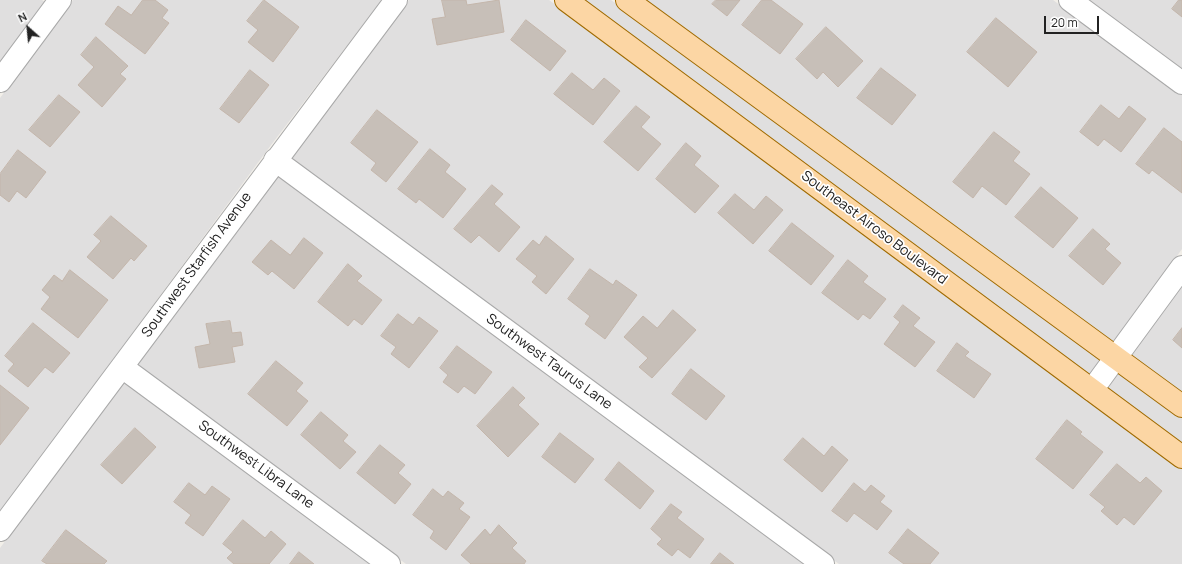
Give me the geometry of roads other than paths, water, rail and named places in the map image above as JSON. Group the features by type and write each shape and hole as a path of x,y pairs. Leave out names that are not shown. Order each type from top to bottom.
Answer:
{"main road":[{"name":"Southeast Airoso Boulevard","path":"566,0 1182,457"},
{"path":"627,0 1182,406"}],"street":[{"path":"0,81 60,0"},
{"name":"Southwest Starfish Avenue","path":"0,530 396,0"},
{"path":"1070,0 1182,83"},
{"name":"Southwest Taurus Lane","path":"275,160 823,564"},
{"path":"1092,390 1182,267"},
{"name":"Southwest Libra Lane","path":"122,367 389,564"}]}
